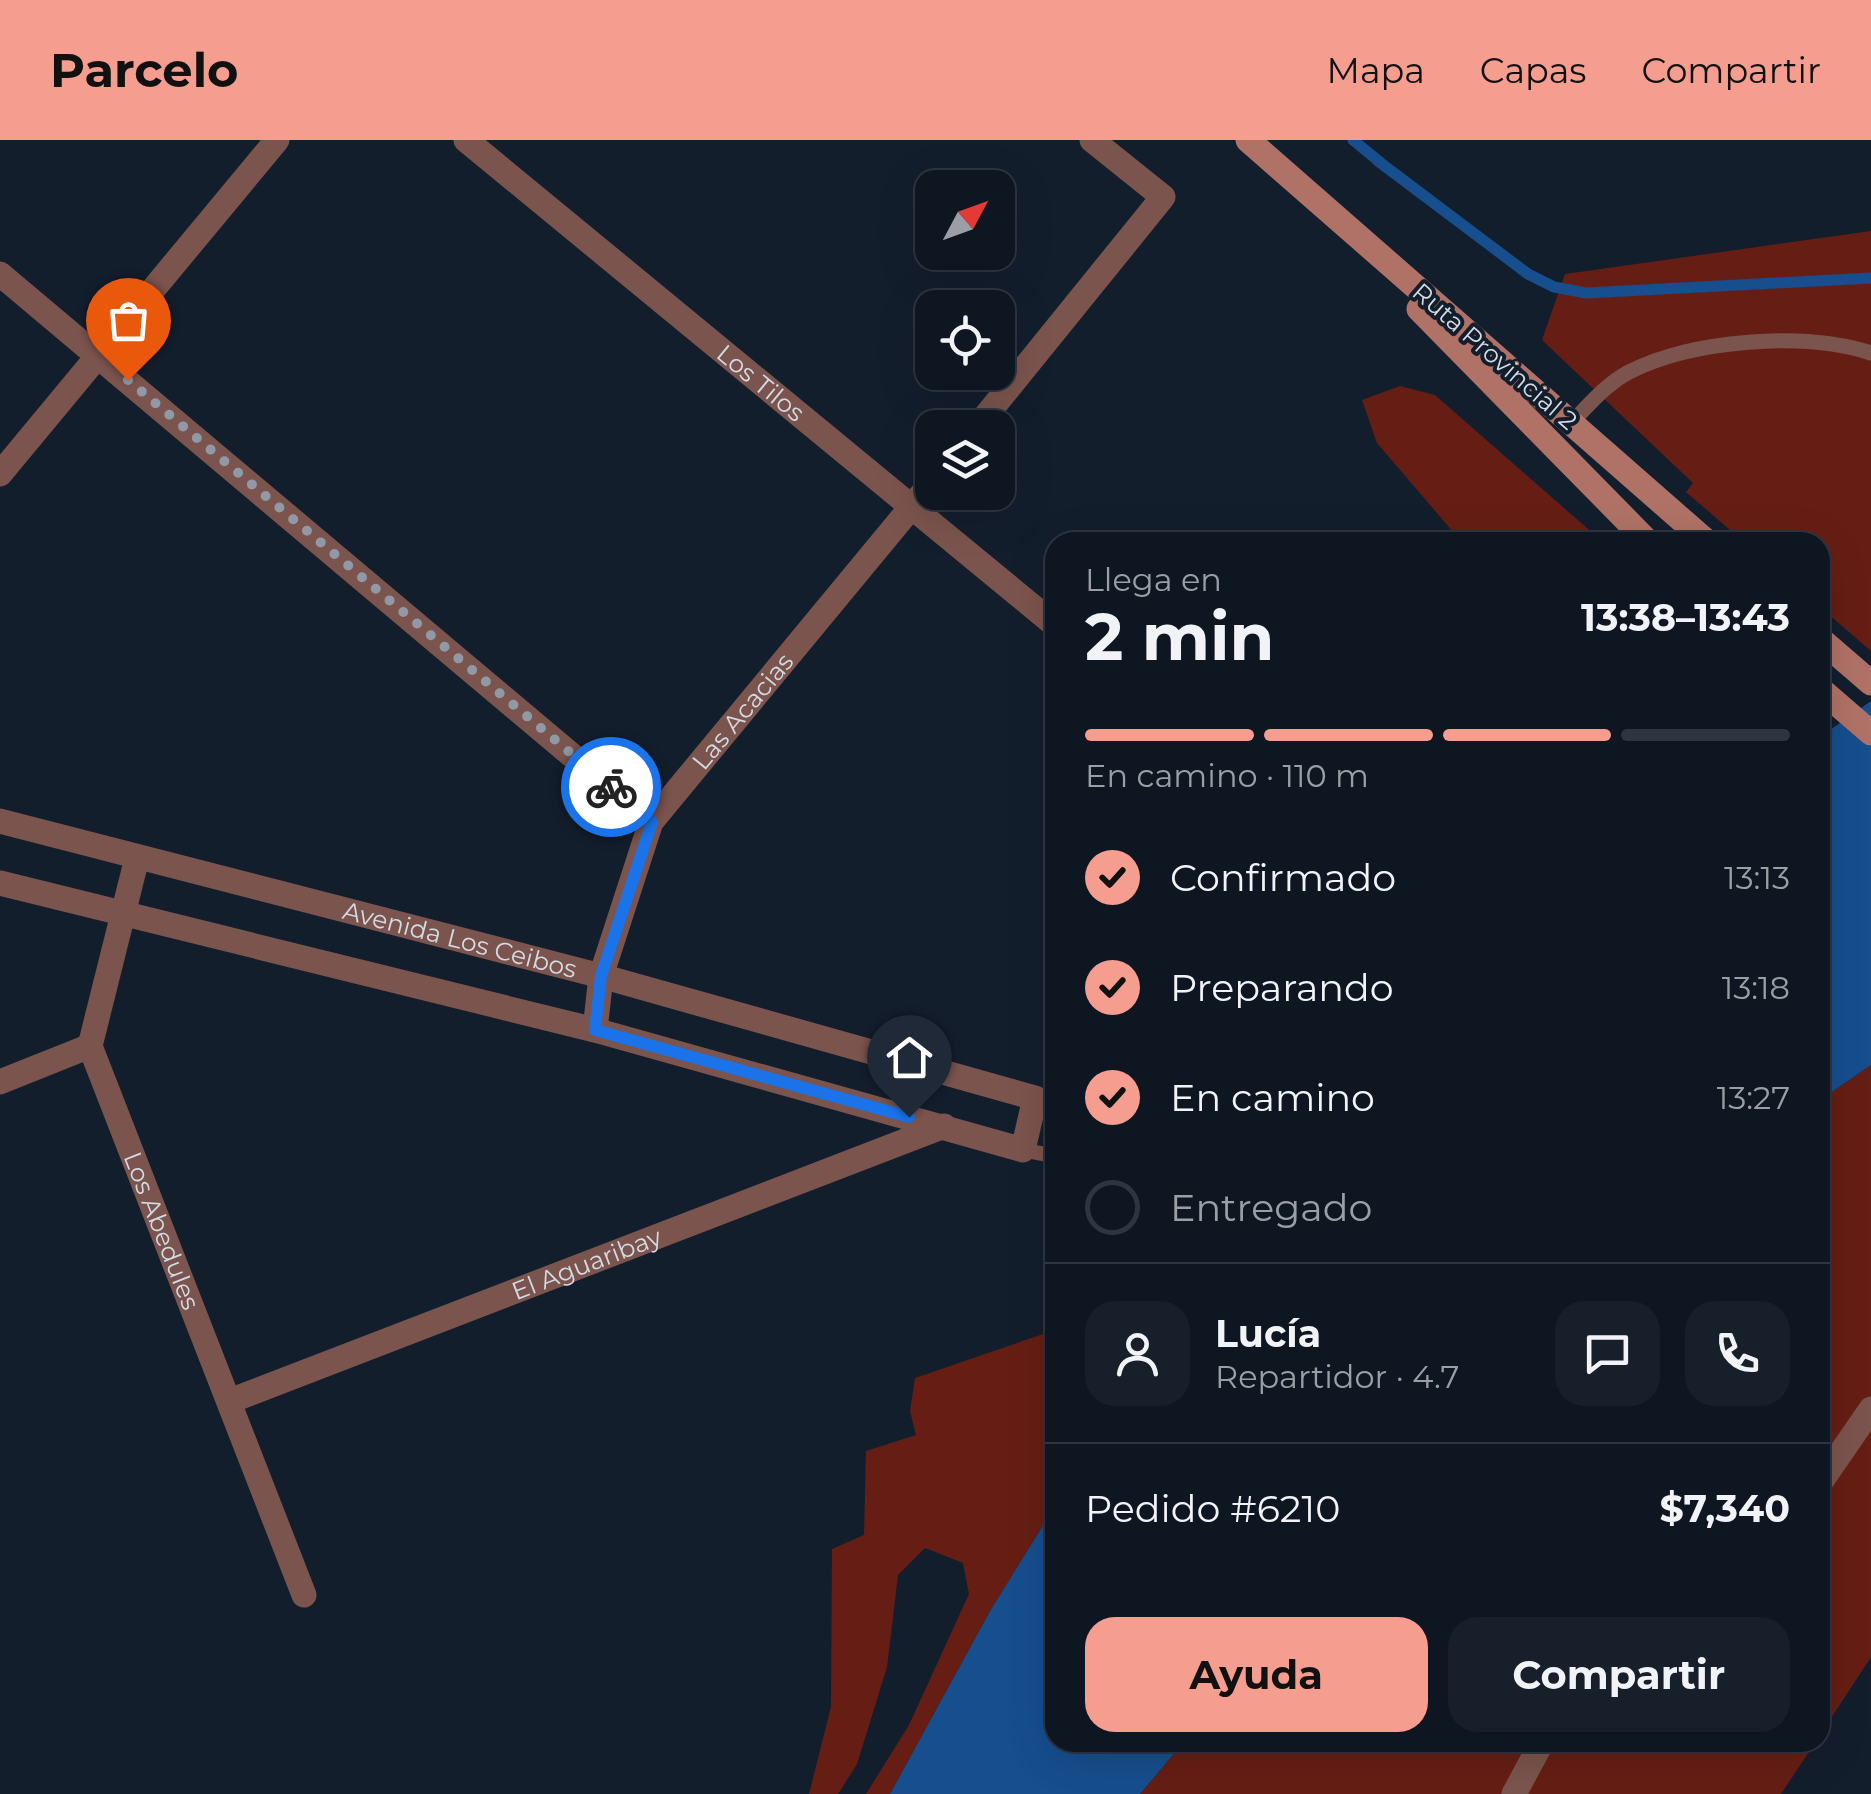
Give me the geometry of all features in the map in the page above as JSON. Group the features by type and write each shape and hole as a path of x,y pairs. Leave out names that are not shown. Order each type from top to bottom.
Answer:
{"main road":[{"name":"Ruta Provincial 2","path":"1248,140 1695,532"},
{"name":"Ruta Provincial 2","path":"1282,170 1637,532"},
{"path":"1830,648 1871,683"},
{"path":"1830,698 1871,733"}],"street":[{"path":"0,474 277,140"},
{"name":"Los Tilos","path":"466,140 1045,617"},
{"path":"991,410 1163,198 1092,140"},
{"path":"0,274 652,822"},
{"name":"Las Acacias","path":"595,1030 601,976 652,822 915,503"},
{"name":"Avenida Los Ceibos","path":"0,822 601,976 1034,1098 1023,1150"},
{"path":"0,1082 90,1046 137,858"},
{"path":"0,883 595,1030 1023,1150"},
{"name":"Los Abedules","path":"90,1046 304,1595"},
{"name":"El Aguaribay","path":"230,1401 944,1126"},
{"path":"1830,1468 1871,1409"},
{"path":"1514,1794 1537,1752"}],"lane":[{"path":"1571,422 1626,373 1661,358 1730,345 1808,340 1871,353"},
{"path":"1023,1150 1045,1154"}],"shaded area":[{"path":"1871,231 1871,651 1830,616 1830,532 1732,532 1686,492 1693,483 1542,340 1565,274"},
{"path":"1400,386 1435,395 1592,532 1453,532 1377,443 1362,400"},
{"path":"1871,1065 1871,1657 1830,1720 1830,1093"},
{"path":"1045,1333 1045,1522 990,1611 890,1794 866,1794 909,1725 969,1594 963,1563 925,1548 898,1575 887,1667 857,1764 838,1794 809,1794 831,1707 832,1549 864,1535 866,1451 916,1435 910,1411 915,1378"},
{"path":"1175,1752 1809,1752 1781,1794 1140,1794"}],"water":[{"path":"1871,701 1871,1065 1830,1093 1830,730"},
{"path":"1045,1522 1045,1752 1175,1752 1140,1794 890,1794 990,1611"}],"waterway":[{"path":"1353,140 1381,163"},
{"path":"1378,161 1528,274 1554,287 1586,293 1871,278"}],"way so far":[{"path":"128,380 611,787"}],"route":[{"path":"611,787 652,822 601,976 595,1030 909,1117"}]}
